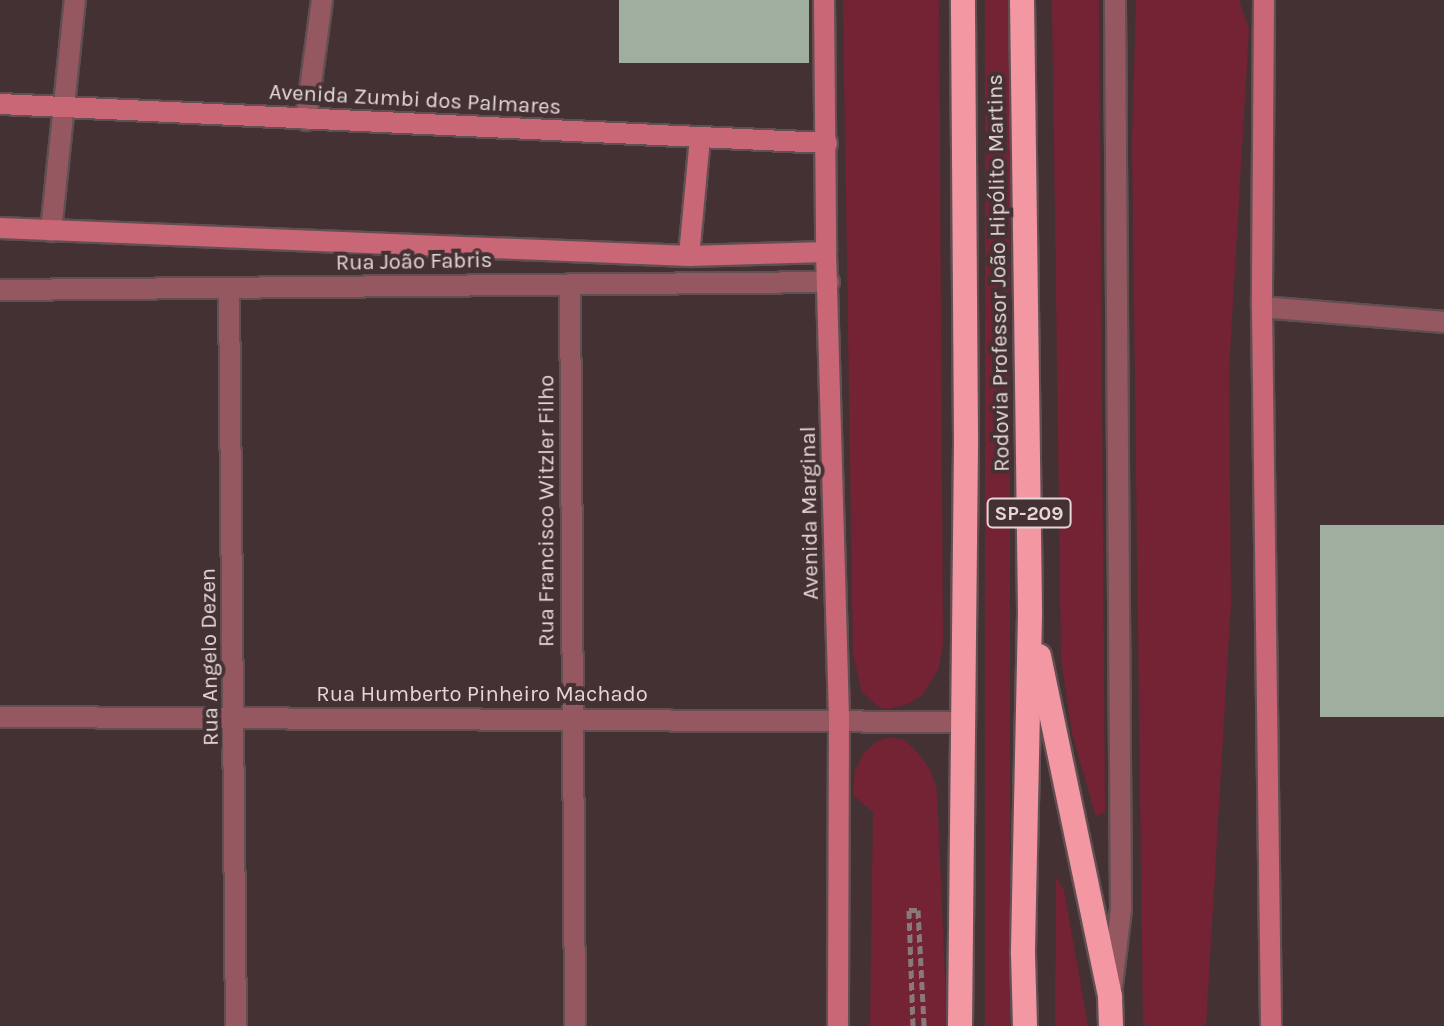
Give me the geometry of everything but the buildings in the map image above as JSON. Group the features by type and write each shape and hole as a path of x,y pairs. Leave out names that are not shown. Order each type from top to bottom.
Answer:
{"highway":[{"name":"Rodovia Professor João Hipólito Martins","path":"960,1026 965,722 963,0"},
{"name":"Rodovia Professor João Hipólito Martins","path":"1022,0 1030,614 1023,954 1025,1026"},
{"path":"1030,614 1110,997 1111,1026"}],"street":[{"path":"51,231 75,0"},
{"path":"306,120 322,0"},
{"name":"Avenida Marginal","path":"824,0 826,252 839,721 838,1026"},
{"path":"1110,997 1121,909 1115,0"},
{"path":"1260,6 1271,1026"},
{"name":"Avenida Zumbi dos Palmares","path":"0,104 827,143"},
{"path":"689,256 700,138"},
{"path":"0,228 689,256 826,252"},
{"name":"Rua João Fabris","path":"0,290 829,282"},
{"name":"Rua Francisco Witzler Filho","path":"570,284 575,1026"},
{"name":"Rua Angelo Dezen","path":"229,288 236,1026"},
{"path":"1262,307 1444,322"},
{"name":"Rua Humberto Pinheiro Machado","path":"0,717 965,722"}],"path":[{"path":"913,1026 909,910 918,910 924,1026"}],"shaded area":[{"path":"843,0 939,0 943,645 938,670 922,695 906,705 888,709 880,708 862,692 853,655"},
{"path":"985,0 1010,0 1010,1026 985,1026"},
{"path":"1052,0 1099,0 1105,812 1096,817 1072,733 1061,658"},
{"path":"1136,0 1239,0 1249,29 1229,369 1231,601 1206,1026 1143,1026 1132,143"},
{"path":"890,737 905,740 917,752 930,770 937,790 947,1026 870,1026 873,812 853,795 855,770 864,753 877,741"},
{"path":"1056,878 1064,890 1088,1026 1055,1026"}]}
